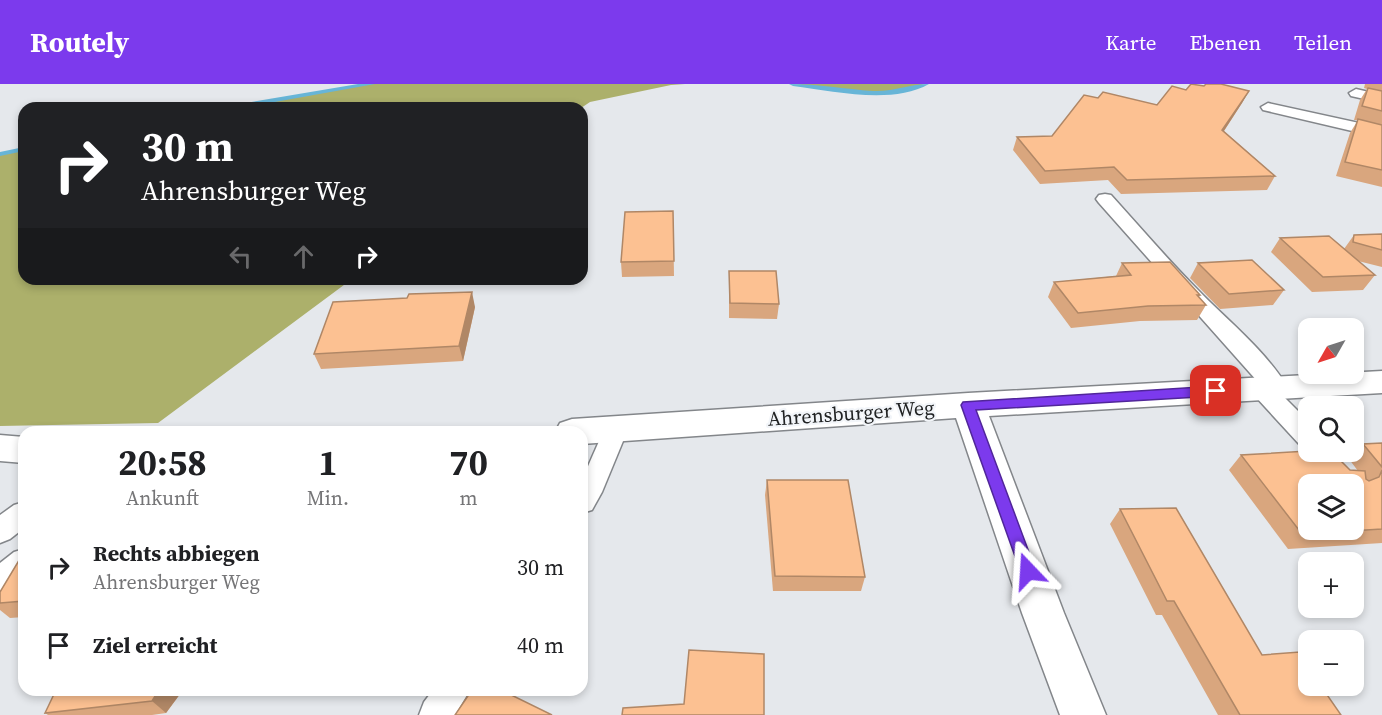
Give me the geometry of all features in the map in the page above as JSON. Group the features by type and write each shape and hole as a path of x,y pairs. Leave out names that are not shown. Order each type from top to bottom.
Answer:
{"street":[{"name":"Ahrensburger Weg","path":"588,431 968,405 1382,382"},
{"path":"968,405 1042,613 1083,715"},
{"path":"0,448 18,450"}],"lane":[{"path":"1356,93 1382,99"},
{"path":"1268,107 1382,133"},
{"path":"1105,199 1188,292 1252,358 1269,388 1298,424"},
{"path":"588,493 616,429"},
{"path":"0,531 18,518"},
{"path":"0,580 18,566"},
{"path":"436,714 449,696"}],"green space":[{"path":"371,84 685,84 588,103 264,102"},
{"path":"793,84 925,84 891,93 873,93"},
{"path":"18,150 18,285 344,285 158,423 0,426 0,154"}],"building":[{"path":"1191,84 1204,86 1221,84 1249,91 1222,130 1275,176 1127,180 1114,167 1045,171 1017,137 1052,136 1084,95 1098,98 1103,92 1157,105 1172,86 1186,90"},
{"path":"1368,88 1382,91 1382,111 1362,106"},
{"path":"1358,119 1382,125 1382,170 1345,162"},
{"path":"673,211 674,261 621,262 625,212"},
{"path":"1382,234 1382,250 1353,242 1354,235"},
{"path":"1329,236 1375,275 1323,277 1280,238"},
{"path":"1252,260 1284,290 1229,294 1198,263"},
{"path":"1170,262 1200,295 1197,295 1206,305 1148,306 1078,313 1054,282 1131,275 1122,263"},
{"path":"729,271 776,271 779,304 730,303"},
{"path":"472,292 459,346 314,354 333,302 407,298 409,294"},
{"path":"1382,443 1382,467 1364,445"},
{"path":"1298,452 1298,462 1342,462 1350,470 1365,471 1366,479 1369,481 1379,477 1382,470 1382,529 1364,530 1364,474 1298,474 1298,529 1241,455"},
{"path":"767,480 848,480 865,577 775,576"},
{"path":"1176,508 1262,655 1298,652 1298,696 1328,696 1341,715 1240,715 1174,601 1167,601 1120,509"},
{"path":"18,562 18,602 0,603 0,592"},
{"path":"689,650 764,654 764,715 622,715 623,708 684,704"},
{"path":"53,696 155,696 152,701 45,713"},
{"path":"468,696 513,696 552,715 455,715"}],"waterway":[{"path":"264,102 371,84"},
{"path":"793,84 873,93 891,93 925,84"},
{"path":"0,154 18,150"}],"route":[{"path":"1028,571 968,405 1216,391"}]}
